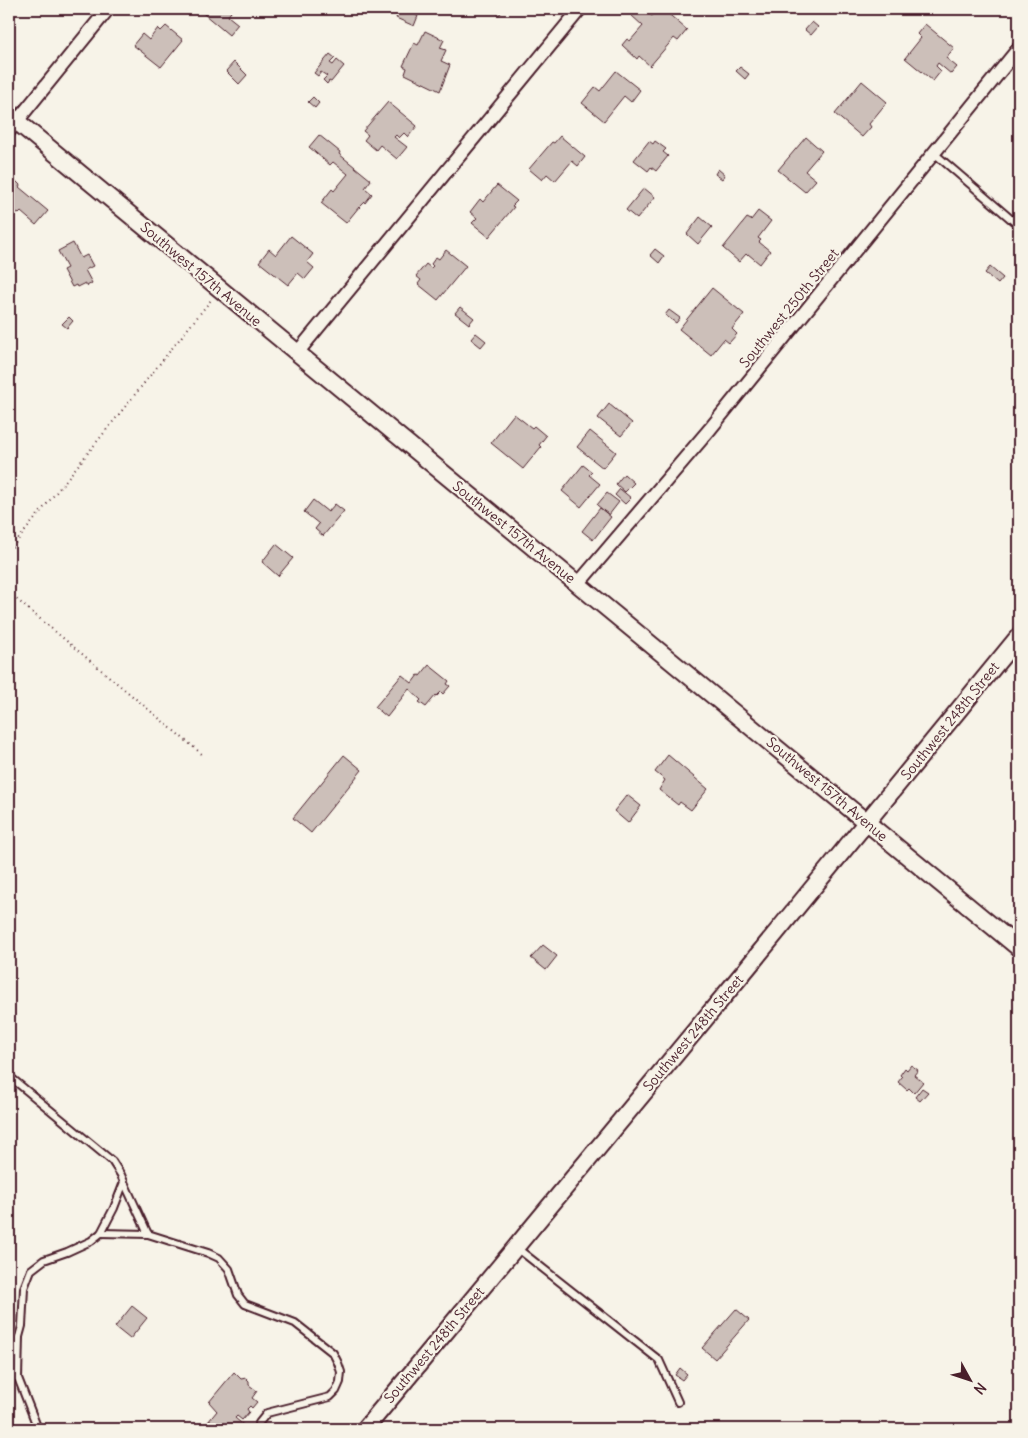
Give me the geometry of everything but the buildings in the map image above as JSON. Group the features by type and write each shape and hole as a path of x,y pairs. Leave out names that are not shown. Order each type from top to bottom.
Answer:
{"street":[{"path":"11,122 108,9"},
{"path":"296,353 580,9"},
{"name":"Southwest 250th Street","path":"578,584 710,429 1019,48"},
{"name":"Southwest 157th Avenue","path":"11,122 220,290 1019,948"},
{"name":"Southwest 248th Street","path":"365,1429 867,823 1019,636"}],"lane":[{"path":"934,153 1019,226"},
{"path":"9,1076 112,1161 121,1175 148,1234"},
{"path":"38,1429 18,1378 19,1337 22,1326 24,1288 30,1270 44,1260 66,1252 102,1233 124,1182"},
{"path":"102,1233 148,1234 219,1258 229,1269 238,1295 245,1304 295,1323 332,1353 341,1372 340,1382 336,1391 330,1396 267,1414 258,1423"},
{"path":"516,1247 659,1360 678,1402"},
{"path":"9,1348 19,1337"},
{"path":"9,1375 18,1378"}],"path":[{"path":"9,551 220,290"},
{"path":"9,593 203,755"}]}
